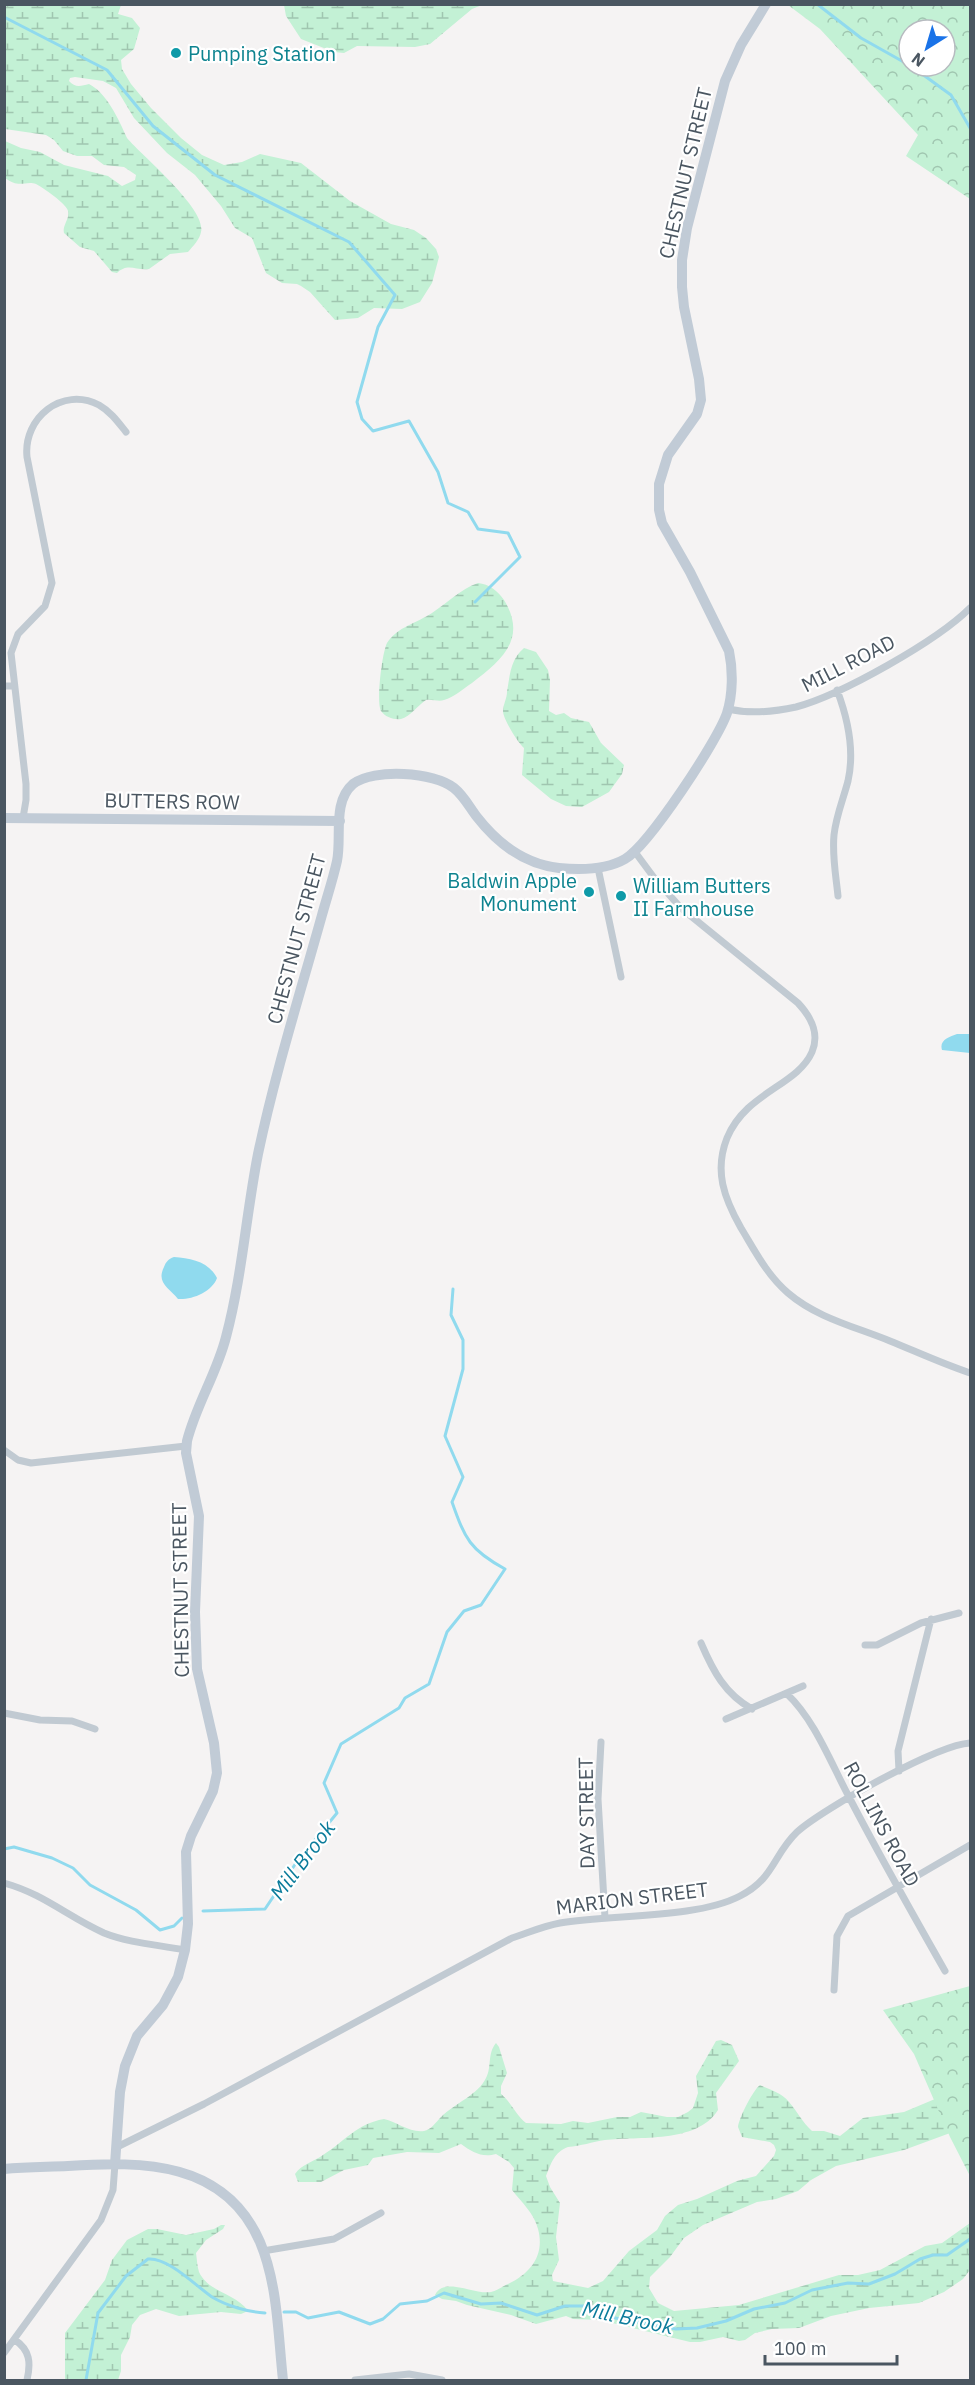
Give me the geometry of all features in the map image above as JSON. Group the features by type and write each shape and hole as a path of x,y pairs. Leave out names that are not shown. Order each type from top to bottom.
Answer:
{"street":[{"name":"CHESTNUT STREET","path":"115,2164 120,2091 128,2057 137,2036 172,1992 178,1977 185,1950 188,1924 186,1852 191,1836 213,1791 217,1773 214,1743 197,1669 195,1612 199,1516 186,1446 226,1339 239,1283 262,1137 336,867 341,807 346,792 363,778 381,774 423,777 453,788 495,837 525,859 559,868 598,868 619,862 635,852 700,763 720,727 728,709 731,684 729,651 690,572 665,531 659,510 659,491 668,455 697,414 700,400 699,379 682,287 682,260 687,228 725,81 741,45 766,4"},
{"path":"23,818 26,784 11,658 14,641 25,626 42,610 49,597 52,584 27,457 27,445 32,428 45,410 61,401 74,399 104,408 126,432"},
{"name":"MILL ROAD","path":"728,709 753,712 805,704 894,660 941,632 970,609"},
{"path":"4,686 14,686"},
{"path":"837,690 845,711 851,749 848,782 834,834 838,896"},
{"name":"BUTTERS ROW","path":"4,818 340,821"},
{"path":"635,852 681,909 792,997 808,1015 814,1028 815,1041 808,1058 794,1073 748,1106 731,1129 724,1147 721,1176 724,1197 761,1263 778,1284 811,1310 970,1373"},
{"path":"598,868 621,977"},
{"path":"4,1450 18,1460 31,1463 186,1446"},
{"path":"865,1645 878,1645 931,1619 959,1613"},
{"path":"899,1771 898,1751 931,1619"},
{"path":"701,1643 722,1683 738,1700 752,1709"},
{"path":"726,1719 803,1686"},
{"name":"ROLLINS ROAD","path":"787,1694 817,1736 896,1886 945,1971"},
{"path":"4,1713 39,1720 72,1721 95,1729"},
{"name":"DAY STREET","path":"601,1742 598,1799 605,1918"},
{"name":"MARION STREET","path":"117,2147 204,2104 512,1938 555,1924 699,1908 728,1902 741,1896 764,1879 795,1834 804,1826 899,1771 952,1747 970,1743"},
{"path":"834,1990 836,1941 843,1923 852,1912 970,1845"},
{"path":"4,1883 42,1897 84,1923 110,1935 185,1950"},
{"path":"4,2353 101,2220 112,2190 115,2164"},
{"path":"4,2169 115,2164 171,2168 208,2183 227,2197 242,2212 255,2232 263,2251 274,2301 283,2380"},
{"path":"263,2251 334,2238 381,2213"},
{"path":"15,2340 23,2346 27,2353 29,2365 27,2380"},
{"path":"355,2380 409,2374 442,2380"}],"green space":[{"path":"5,4 121,5 118,14 132,18 140,28 134,49 121,60 122,69 151,108 181,138 202,155 224,165 242,162 260,154 301,163 350,201 391,224 414,230 426,238 436,249 439,257 432,283 420,302 402,309 374,308 358,318 335,320 310,292 297,284 282,283 266,273 252,238 235,228 221,206 195,175 167,153 134,118 116,88 103,81 70,78 69,81 74,85 89,84 101,94 112,108 127,138 172,183 194,210 200,222 200,235 188,252 170,254 149,269 129,267 117,273 112,272 94,251 80,247 64,233 68,211 59,200 36,184 18,184 5,178 5,141 21,148 40,152 64,165 108,176 122,186 135,180 136,175 124,167 104,165 92,156 77,156 63,151 54,140 46,135 5,129"},
{"path":"284,4 482,5 472,9 430,44 415,47 357,46 344,53 334,52 301,39 286,16"},
{"path":"788,5 970,5 970,199 906,156 918,135 820,29"},
{"path":"478,583 496,591 511,614 512,638 508,648 483,675 451,697 442,701 426,700 408,716 401,719 385,715 381,711 379,688 387,643 402,629 432,613 460,592"},
{"path":"524,648 536,652 548,670 549,711 556,715 564,713 571,718 589,722 601,743 624,765 622,774 609,792 582,807 566,806 551,799 522,775 524,748 511,731 503,711 511,668"},
{"path":"970,1986 970,2176 950,2137 914,2054 883,2010"},
{"path":"721,2040 732,2045 739,2061 716,2093 718,2110 708,2121 682,2133 666,2136 605,2140 568,2147 559,2152 554,2159 546,2176 560,2203 556,2237 559,2260 552,2275 553,2281 588,2288 603,2281 629,2251 657,2230 665,2216 678,2205 737,2181 756,2176 774,2156 776,2150 770,2142 742,2137 738,2127 747,2104 760,2085 786,2099 812,2131 824,2131 840,2136 863,2118 904,2112 935,2099 961,2129 904,2150 836,2166 811,2180 798,2191 776,2199 757,2202 703,2225 684,2238 670,2257 650,2277 649,2288 658,2303 674,2311 739,2305 839,2275 858,2275 880,2270 925,2246 942,2243 970,2223 970,2270 963,2279 944,2292 919,2303 869,2308 831,2316 799,2328 772,2329 755,2333 739,2341 723,2337 690,2342 600,2320 573,2319 566,2316 536,2324 511,2315 442,2299 435,2295 439,2290 452,2286 484,2292 493,2291 516,2280 529,2269 538,2255 540,2238 538,2229 531,2213 512,2190 514,2168 509,2162 496,2154 477,2154 461,2144 439,2153 407,2152 373,2158 368,2165 344,2170 321,2182 298,2182 295,2174 358,2129 374,2121 384,2119 419,2131 429,2129 482,2084 488,2074 491,2052 496,2043 507,2073 501,2086 501,2094 526,2123 561,2124 630,2117 641,2112 678,2117 688,2112 693,2108 698,2093 696,2076 716,2041"},
{"path":"225,2225 223,2229 206,2240 196,2253 199,2272 209,2284 237,2300 248,2311 241,2314 221,2312 179,2316 156,2309 140,2315 132,2325 130,2337 121,2355 121,2371 118,2380 65,2380 65,2333 105,2280 112,2260 127,2240 148,2229 186,2235 214,2229"}],"water":[{"path":"957,1034 970,1034 970,1053 942,1050 943,1041"},
{"path":"174,1257 187,1258 204,1265 217,1278 211,1287 201,1294 178,1299 165,1285 162,1277 166,1264"}],"waterway":[{"path":"817,4 861,38 897,58"},
{"path":"4,17 107,70 153,126 215,175 349,242 395,295 378,327 357,402 362,419 373,431 409,421 438,472 448,503 468,512 478,529 508,533 520,557 475,602"},
{"path":"928,78 951,95 970,128"},
{"name":"Mill Brook","path":"203,1911 265,1909 296,1863 337,1813 324,1783 341,1744 399,1708 405,1698 429,1684 447,1632 464,1611 481,1605 505,1569 484,1556 470,1542 452,1502 463,1477 445,1436 463,1369 463,1340 451,1315 453,1289"},
{"name":"Mill Brook","path":"4,1849 14,1847 52,1858 73,1868 90,1885 136,1910 160,1930 174,1926 182,1918"},
{"name":"Mill Brook","path":"284,2312 296,2312 308,2318 339,2312 370,2324 383,2319 400,2304 427,2301 444,2293 481,2304 501,2303 537,2315 565,2306 584,2306 593,2314 676,2329 697,2328 726,2321 754,2309 785,2303 812,2290 848,2283 869,2284 895,2274 920,2259 933,2255 947,2255 970,2239"},
{"name":"Mill Brook","path":"86,2380 98,2313 126,2276 148,2259 173,2267 212,2297 224,2303 245,2310 265,2313"}],"place":[{"name":"Pumping Station","path":"176,53"},
{"name":"Baldwin Apple Monument","path":"589,892"},
{"name":"William Butters II Farmhouse","path":"621,896"}]}
